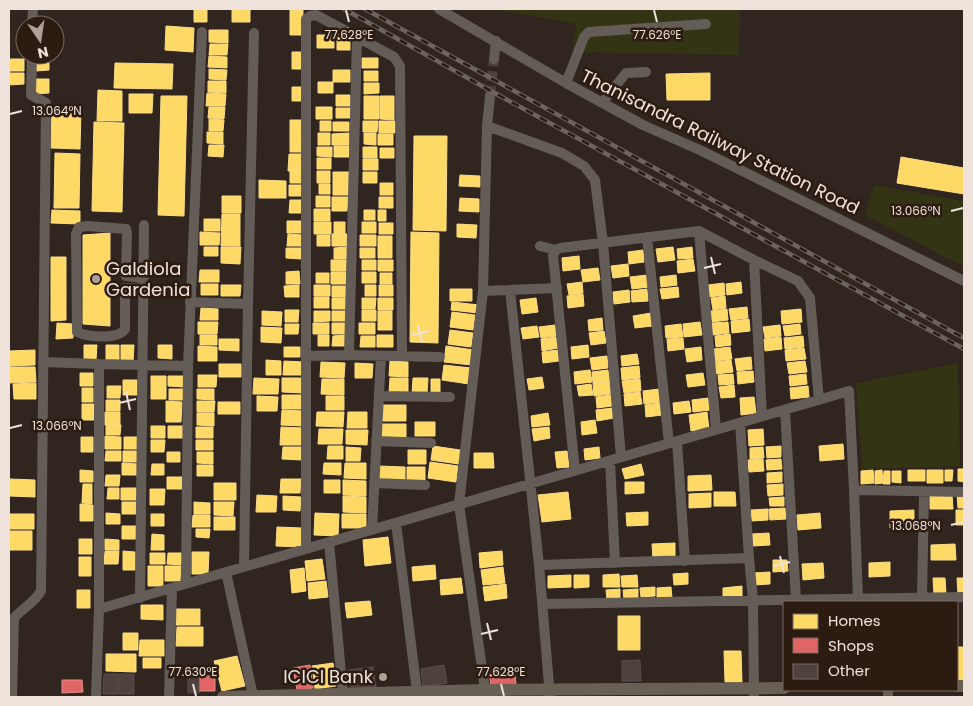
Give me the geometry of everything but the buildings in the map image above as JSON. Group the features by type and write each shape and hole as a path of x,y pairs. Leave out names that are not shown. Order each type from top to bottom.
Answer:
{"main road":[{"path":"223,697 485,690 550,694 754,693 783,688"}],"street":[{"name":"Thanisandra Railway Station Road","path":"439,9 566,83 643,125 702,151 964,281"},
{"path":"306,549 306,19 310,16 316,15 394,57 400,66 402,356"},
{"path":"566,83 584,36 589,32 706,24"},
{"path":"186,584 188,366 202,32"},
{"path":"244,567 254,34"},
{"path":"350,355 357,37"},
{"path":"494,60 496,41"},
{"path":"12,697 14,618 22,608 36,599 41,591 46,103 31,95 32,65"},
{"path":"602,103 626,73 646,72"},
{"path":"485,690 459,504 484,291 487,126 490,96"},
{"path":"487,126 562,153 584,166 595,180 603,242 620,458"},
{"path":"140,598 141,364 144,225"},
{"path":"79,227 126,229 126,276 143,283 125,288 125,329 123,334 106,336 83,335 77,332 76,234 79,227"},
{"path":"699,231 716,430"},
{"path":"540,246 556,250 603,242 699,231 798,281 810,298 819,400"},
{"path":"648,237 673,442 685,561"},
{"path":"556,250 553,255 575,471"},
{"path":"754,260 762,416"},
{"path":"484,291 557,288"},
{"path":"510,290 540,565 550,694"},
{"path":"190,302 248,304"},
{"path":"307,356 350,355 440,358"},
{"path":"372,530 381,356"},
{"path":"43,362 188,366"},
{"path":"96,697 99,610 100,364"},
{"path":"99,610 849,391 858,599"},
{"path":"379,396 450,397"},
{"path":"785,410 796,600"},
{"path":"740,423 753,600 754,693"},
{"path":"376,441 431,443"},
{"path":"610,460 615,563"},
{"path":"374,483 425,485"},
{"path":"854,490 964,492"},
{"path":"922,597 924,492"},
{"path":"396,523 417,692"},
{"path":"328,542 343,695"},
{"path":"540,565 749,558"},
{"path":"226,572 253,696"},
{"path":"169,697 172,588"},
{"path":"543,604 964,597"}],"shaded area":[{"path":"492,9 740,9 739,55 572,52 576,24"},
{"path":"874,185 964,201 964,267 865,215"},
{"path":"958,363 960,466 862,469 856,383"}],"tunnel":[{"path":"490,96 494,59"}],"railway":[{"path":"344,9 964,349"},
{"path":"365,9 964,338"}],"place":[{"name":"Galdiola Gardenia","path":"96,279"},
{"name":"ICICI Bank","path":"383,677"}]}
